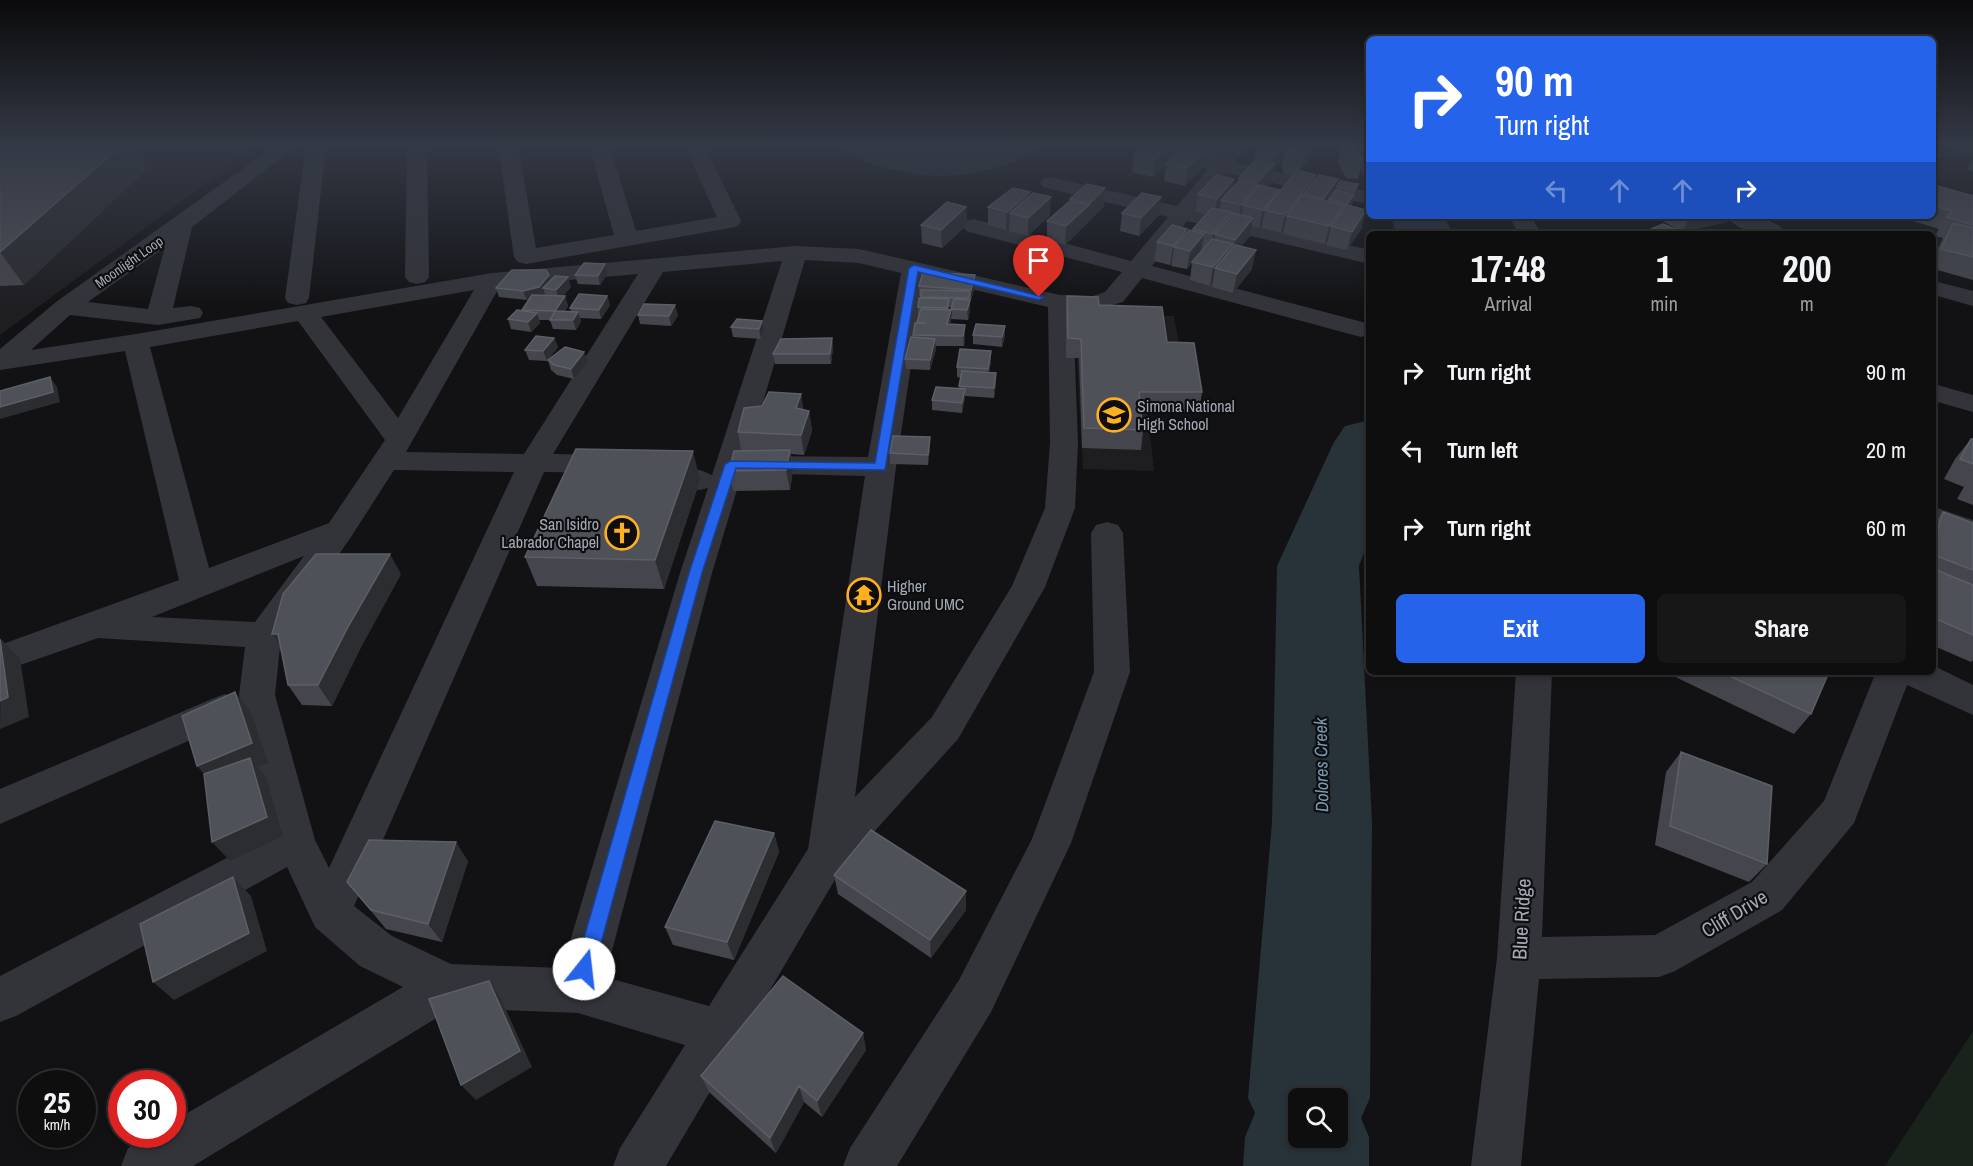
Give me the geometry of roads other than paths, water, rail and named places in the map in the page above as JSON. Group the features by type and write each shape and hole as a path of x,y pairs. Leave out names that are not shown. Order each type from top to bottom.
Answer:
{"street":[{"name":"Moonlight Loop","path":"1,362 65,307 215,199"},
{"path":"311,199 301,305 391,451"},
{"path":"417,199 417,277"},
{"path":"517,199 526,257"},
{"path":"615,199 627,240"},
{"path":"1,362 136,342 417,277 730,221 720,199"},
{"path":"1122,199 1366,256"},
{"path":"65,307 158,318 301,305 492,280 796,253 859,256 1060,302 1094,303 1114,297 1193,199"},
{"path":"1744,219 1770,231"},
{"path":"158,318 182,224"},
{"path":"974,226 1361,329"},
{"path":"578,991 696,573 796,253"},
{"path":"330,913 533,463 655,266"},
{"path":"828,853 880,467 914,268"},
{"path":"492,280 391,451 340,530 264,635 257,695 295,842 330,913 376,951 448,986 578,991 721,1033"},
{"path":"1936,289 1973,299"},
{"path":"638,1166 721,1033 828,853 945,728 1028,587 1060,508 1064,444 1060,302"},
{"path":"136,342 197,586"},
{"path":"1936,393 1973,404"},
{"path":"391,451 533,463 613,464 700,480"},
{"path":"731,464 880,467"},
{"path":"1936,518 1973,532"},
{"path":"0,659 91,627 340,530"},
{"path":"868,1166 975,996 1051,843 1112,672 1107,533"},
{"path":"91,627 264,635"},
{"name":"Blue Ridge","path":"1496,1166 1519,958 1534,675"},
{"name":"Cliff Drive","path":"1519,958 1659,956 1767,897 1840,811 1893,675"},
{"path":"1918,675 1973,701"},
{"path":"0,807 257,695"},
{"path":"0,1000 295,842"},
{"path":"146,1166 448,986"}],"waterway":[{"name":"Dolores Creek","path":"1418,219 1424,231"},
{"name":"Dolores Creek","path":"1309,1088 1322,822 1318,566 1366,452"},
{"name":"Dolores Creek","path":"1306,1166 1307,1148"}],"place":[{"name":"Simona National High School","path":"1114,415"},
{"name":"San Isidro Labrador Chapel","path":"622,533"},
{"name":"Higher Ground UMC","path":"864,595"}]}
